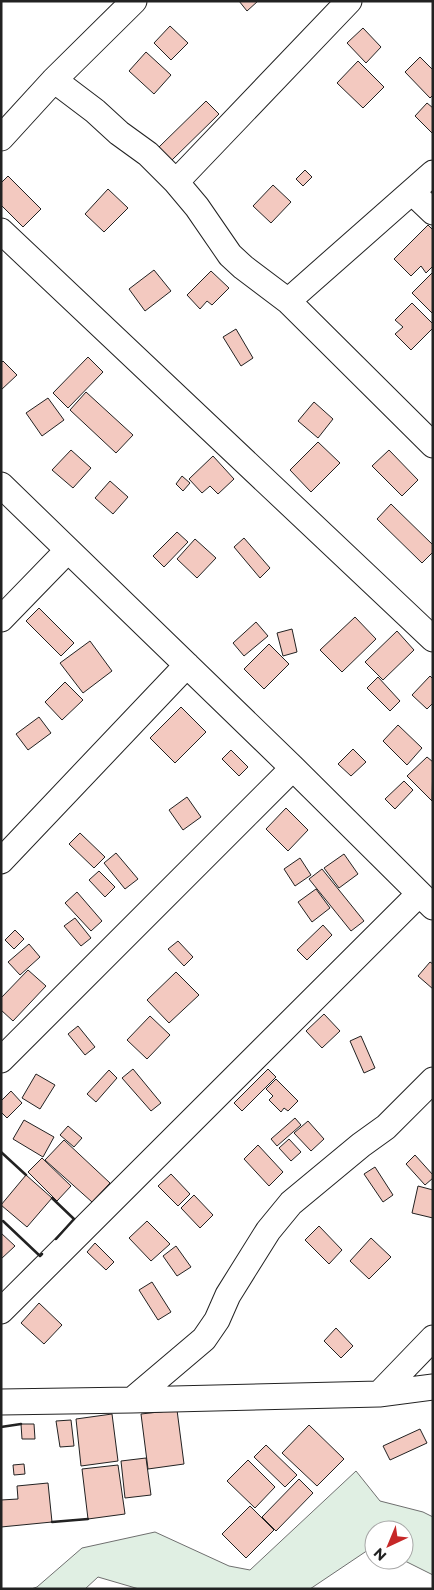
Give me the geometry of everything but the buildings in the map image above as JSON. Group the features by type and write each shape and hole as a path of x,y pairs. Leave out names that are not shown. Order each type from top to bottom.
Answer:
{"street":[{"path":"1,138 54,80 134,1"},
{"path":"176,182 349,1"},
{"path":"54,80 95,111 118,133 148,154 176,182 197,207 230,255 242,267 288,301 433,445"},
{"path":"288,301 433,173"},
{"path":"412,192 433,212"},
{"path":"1,231 433,639"},
{"path":"1,486 293,768 426,901 1,1311"},
{"path":"1,619 68,550"},
{"path":"1,861 186,665"},
{"path":"1,1060 293,768"},
{"path":"132,1400 204,1339 217,1320 228,1295 268,1231 291,1203 361,1145 386,1127 433,1080"},
{"path":"378,1394 433,1338"},
{"path":"1,1402 378,1394 433,1387"}],"green space":[{"path":"356,1471 380,1501 423,1512 433,1517 433,1575 414,1566 414,1520 364,1520 364,1553 310,1589 139,1589 98,1577 85,1589 31,1589 37,1587 82,1548 155,1532 229,1566 250,1570"}],"wall":[{"path":"1,1152 26,1175"},
{"path":"52,1198 74,1219 56,1239"},
{"path":"3,1221 40,1256 42,1254"},
{"path":"1,1427 21,1424"},
{"path":"52,1522 88,1519"}]}
